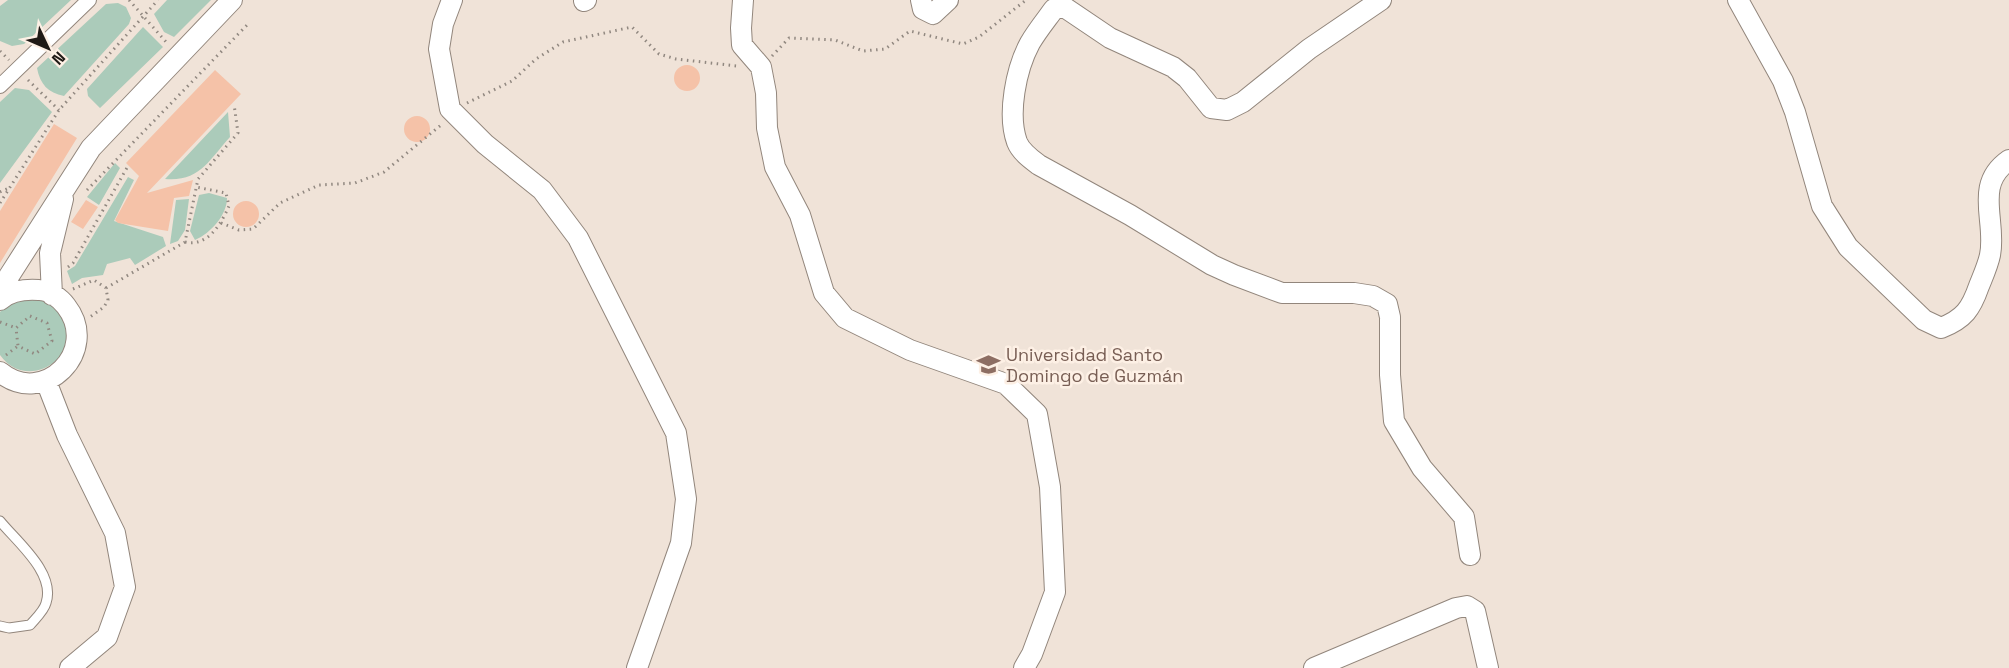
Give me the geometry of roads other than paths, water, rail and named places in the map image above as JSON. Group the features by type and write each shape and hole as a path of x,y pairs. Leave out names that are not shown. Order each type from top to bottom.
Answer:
{"street":[{"path":"0,86 89,0"},
{"path":"2,298 9,276 91,148 232,0"},
{"path":"452,0 443,24 439,49 453,114 485,144 542,190 578,238 676,433 686,499 681,543 637,668"},
{"path":"743,0 742,45 761,67 766,93 767,129 775,167 800,215 824,293 845,318 910,350 1006,384 1038,414 1050,487 1055,592 1032,654 1024,668"},
{"path":"921,0 923,9 933,14 948,0"},
{"path":"1381,0 1309,49 1243,102 1227,110 1211,108 1187,78 1173,67 1110,38 1064,7 1054,9 1030,44 1018,78 1013,123 1018,143 1026,155 1039,165 1130,215 1212,265 1282,293 1354,293 1373,296 1387,304 1390,317 1390,375 1394,421 1422,468 1464,517 1470,555"},
{"path":"1738,0 1783,81 1795,112 1822,206 1848,247 1924,320 1941,328 1968,314 1990,255 1987,197 1990,179 2009,160"},
{"path":"54,296 50,253 66,185"},
{"path":"2,298 24,288 44,290 74,315 78,334 74,354 63,370 46,381 26,384 7,378 3,363"},
{"path":"46,381 68,435 115,533 125,587 107,637 70,668"},
{"path":"1314,668 1456,608 1467,606 1475,610 1488,668"}],"lane":[{"path":"0,521 44,575 48,587 46,604 30,626 9,628 0,626"}],"place":[{"name":"Universidad Santo Domingo de Guzmán","path":"988,365"}]}
